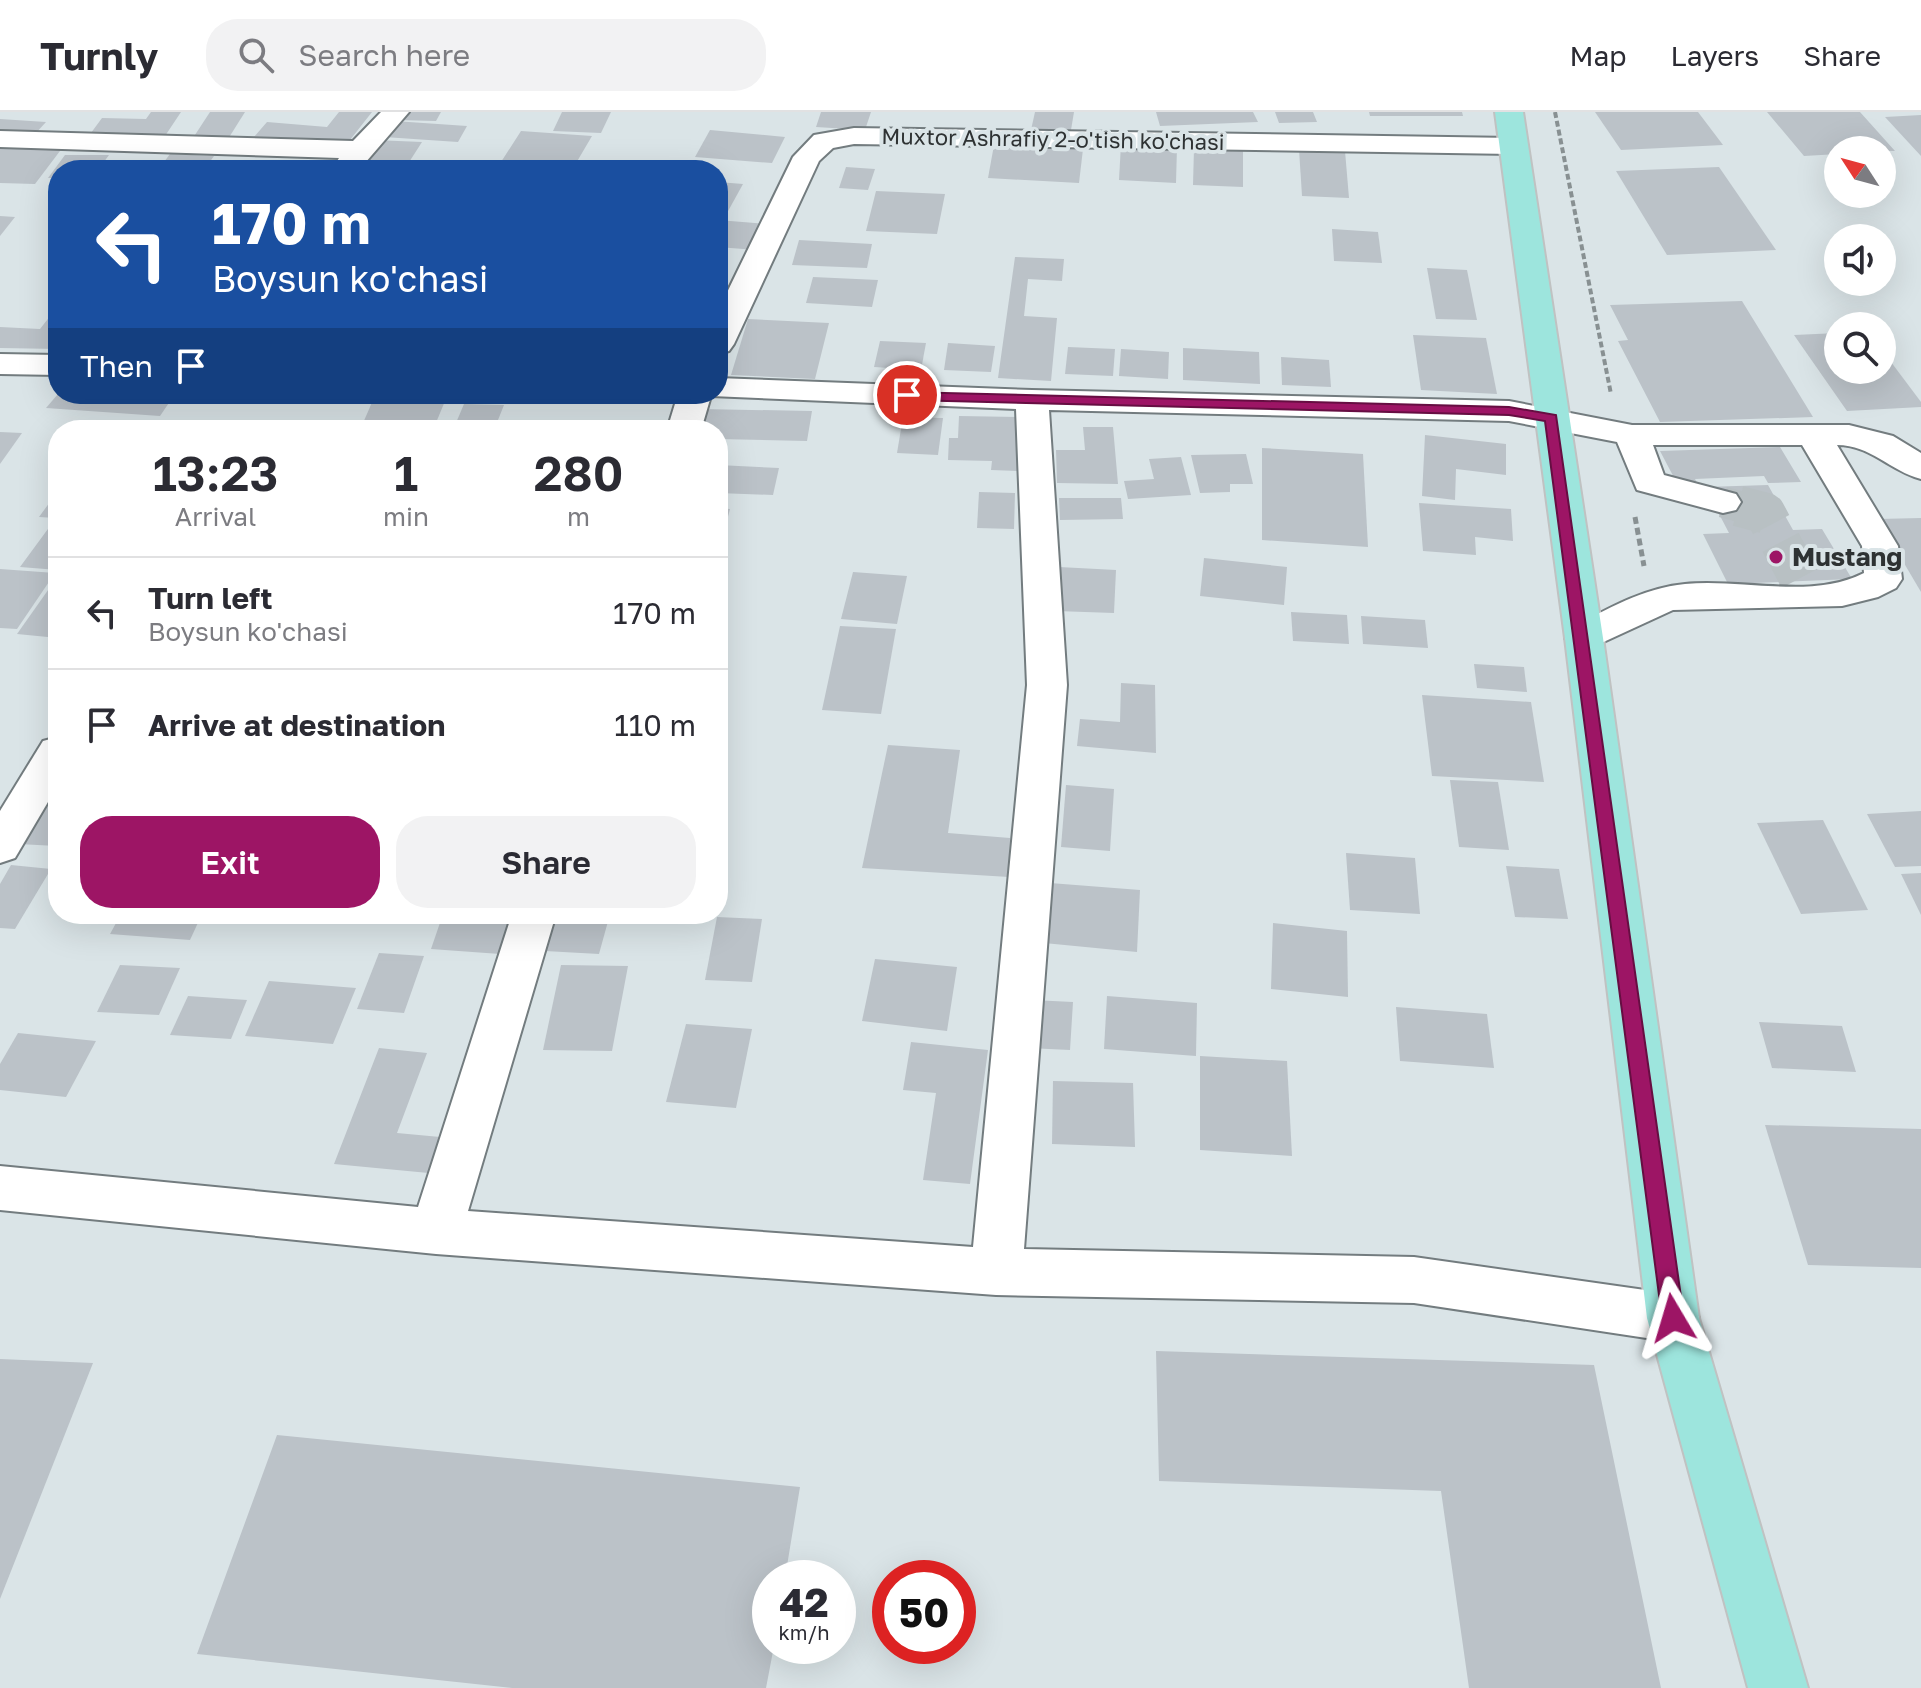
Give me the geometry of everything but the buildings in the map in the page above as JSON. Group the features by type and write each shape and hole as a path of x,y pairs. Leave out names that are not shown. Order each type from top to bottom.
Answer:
{"main road":[{"path":"1511,129 1584,638 1673,1318 1778,1688"}],"street":[{"path":"0,139 177,134 351,160 386,126 395,112"},
{"name":"Muxtor Ashrafiy 2-o'tish ko'chasi","path":"728,323 807,157 824,141 854,136 1511,129"},
{"path":"6,373 48,367"},
{"path":"728,388 1032,400 1509,411 1625,433 1849,435 1881,443 1921,468"},
{"path":"996,1272 1047,685 1032,400"},
{"path":"1625,433 1649,482 1723,502"},
{"path":"1584,638 1651,604 1686,596 1809,596 1869,590 1883,579 1880,546 1812,433"},
{"path":"0,847 48,766"},
{"path":"436,1231 531,924"},
{"path":"0,1188 436,1231 996,1272 1414,1280 1673,1318"}],"path":[{"path":"1555,112 1625,433"},
{"path":"1634,513 1651,604"}],"tunnel":[{"path":"1723,502 1745,508"},
{"path":"1738,506 1765,513 1809,596"}],"place":[{"name":"Mustang","path":"1776,557"}],"route":[{"path":"907,395 1509,411 1551,418 1584,638 1673,1318"}]}
